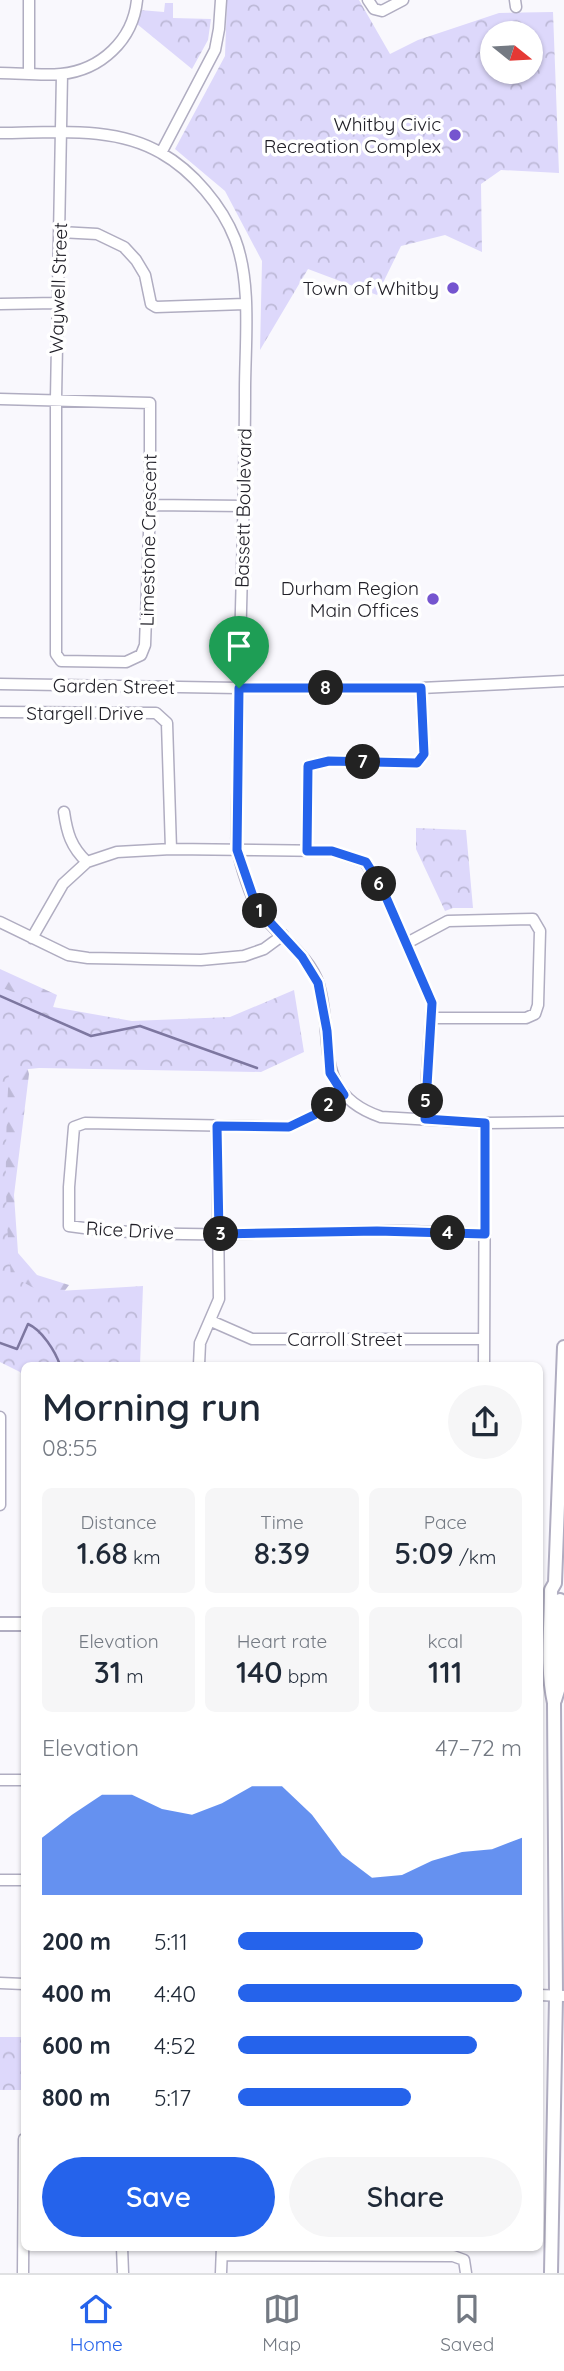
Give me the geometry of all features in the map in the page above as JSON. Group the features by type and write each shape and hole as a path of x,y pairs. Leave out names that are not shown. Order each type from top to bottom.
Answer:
{"main road":[{"path":"551,2273 560,1996 554,1703 550,1685 553,1629 551,1590 555,1583 564,1347"},
{"path":"0,1624 21,1624"}],"street":[{"path":"29,0 29,74"},
{"path":"0,73 62,74 93,65 123,40 134,17 137,0"},
{"path":"161,152 215,50 221,0"},
{"path":"368,0 374,9 382,11 403,0"},
{"name":"Waywell Street","path":"56,502 62,74"},
{"name":"Bassett Boulevard","path":"0,133 101,134 132,141 161,152 190,175 219,208 235,239 244,270 245,304 245,506 237,850 257,908 302,957 318,983 327,1031 330,1073 344,1095"},
{"path":"60,232 97,234 124,247 145,275 151,304 156,307 245,304"},
{"path":"0,304 57,303"},
{"path":"0,399 56,399"},
{"name":"Limestone Crescent","path":"56,399 150,403 150,505 145,645 141,655 126,662 61,661 56,654 56,502"},
{"path":"150,505 245,506"},
{"name":"Garden Street","path":"0,684 421,688 564,681"},
{"path":"307,851 308,766 329,761 417,763 424,754 421,688"},
{"name":"Stargell Drive","path":"0,712 156,713 167,723 171,849"},
{"path":"64,812 66,830 74,850 87,862"},
{"path":"32,938 63,884 87,862 117,852 171,849 332,851 366,862 382,888 432,1003 425,1119"},
{"path":"407,943 448,921 533,919 540,931 538,1005 535,1014 526,1018 432,1018"},
{"path":"0,922 68,955 88,958 201,960 244,956 264,949 283,936"},
{"path":"344,1095 365,1112 381,1117 485,1123 564,1122"},
{"name":"Rice Drive","path":"344,1095 314,1115 289,1127 85,1123 74,1127 69,1226 108,1231 219,1234 377,1231 485,1234"},
{"path":"484,1362 485,1123"},
{"path":"199,1362 200,1343 219,1299 217,1126"},
{"name":"Carroll Street","path":"211,1321 252,1339 483,1339"},
{"path":"0,1417 0,1505"},
{"path":"0,1780 21,1780"},
{"path":"0,1880 21,1880"},
{"path":"0,1983 21,1983"},
{"path":"23,2251 23,2273"},
{"path":"122,2251 123,2273"},
{"path":"222,2273 222,2251 453,2256 464,2260 466,2273"}],"green space":[{"path":"227,0 359,0 390,54 418,40 499,13 553,12 559,173 501,170 481,184 482,252 445,235 401,246 377,295 308,269 260,350 262,261 225,191 175,149 225,56"},
{"path":"165,3 173,3 173,18 211,19 208,40 192,69 137,24 140,10 164,12"},
{"path":"416,828 466,830 473,908 453,908 445,911 416,849"},
{"path":"0,969 57,995 46,1029 20,1042 29,1074 14,1195 18,1253 37,1275 69,1285 52,1308 0,1314"},
{"path":"0,987 53,1007 132,1021 230,1017 294,990 304,1052 261,1072 39,1068 9,1071 6,1173 11,1276 34,1288 59,1291 143,1286 140,1362 21,1362 21,1374 0,1362"},
{"path":"0,2037 21,2037 21,2090 0,2090"}],"waterway":[{"path":"0,996 91,1036 140,1026 257,1068"},
{"path":"0,1343 17,1349 28,1324 47,1342 59,1362"}],"place":[{"name":"Whitby Civic Recreation Complex","path":"455,135"},
{"name":"Town of Whitby","path":"453,288"},
{"name":"Durham Region Main Offices","path":"433,599"}],"route":[{"path":"239,688 421,688 424,754 417,763 329,761 308,766 307,851 332,851 366,862 382,888 432,1003 425,1119 485,1123 485,1234 377,1231 219,1234 217,1126 289,1127 314,1115 344,1095 330,1073 327,1031 318,983 302,957 257,908 237,850 239,688"}]}
